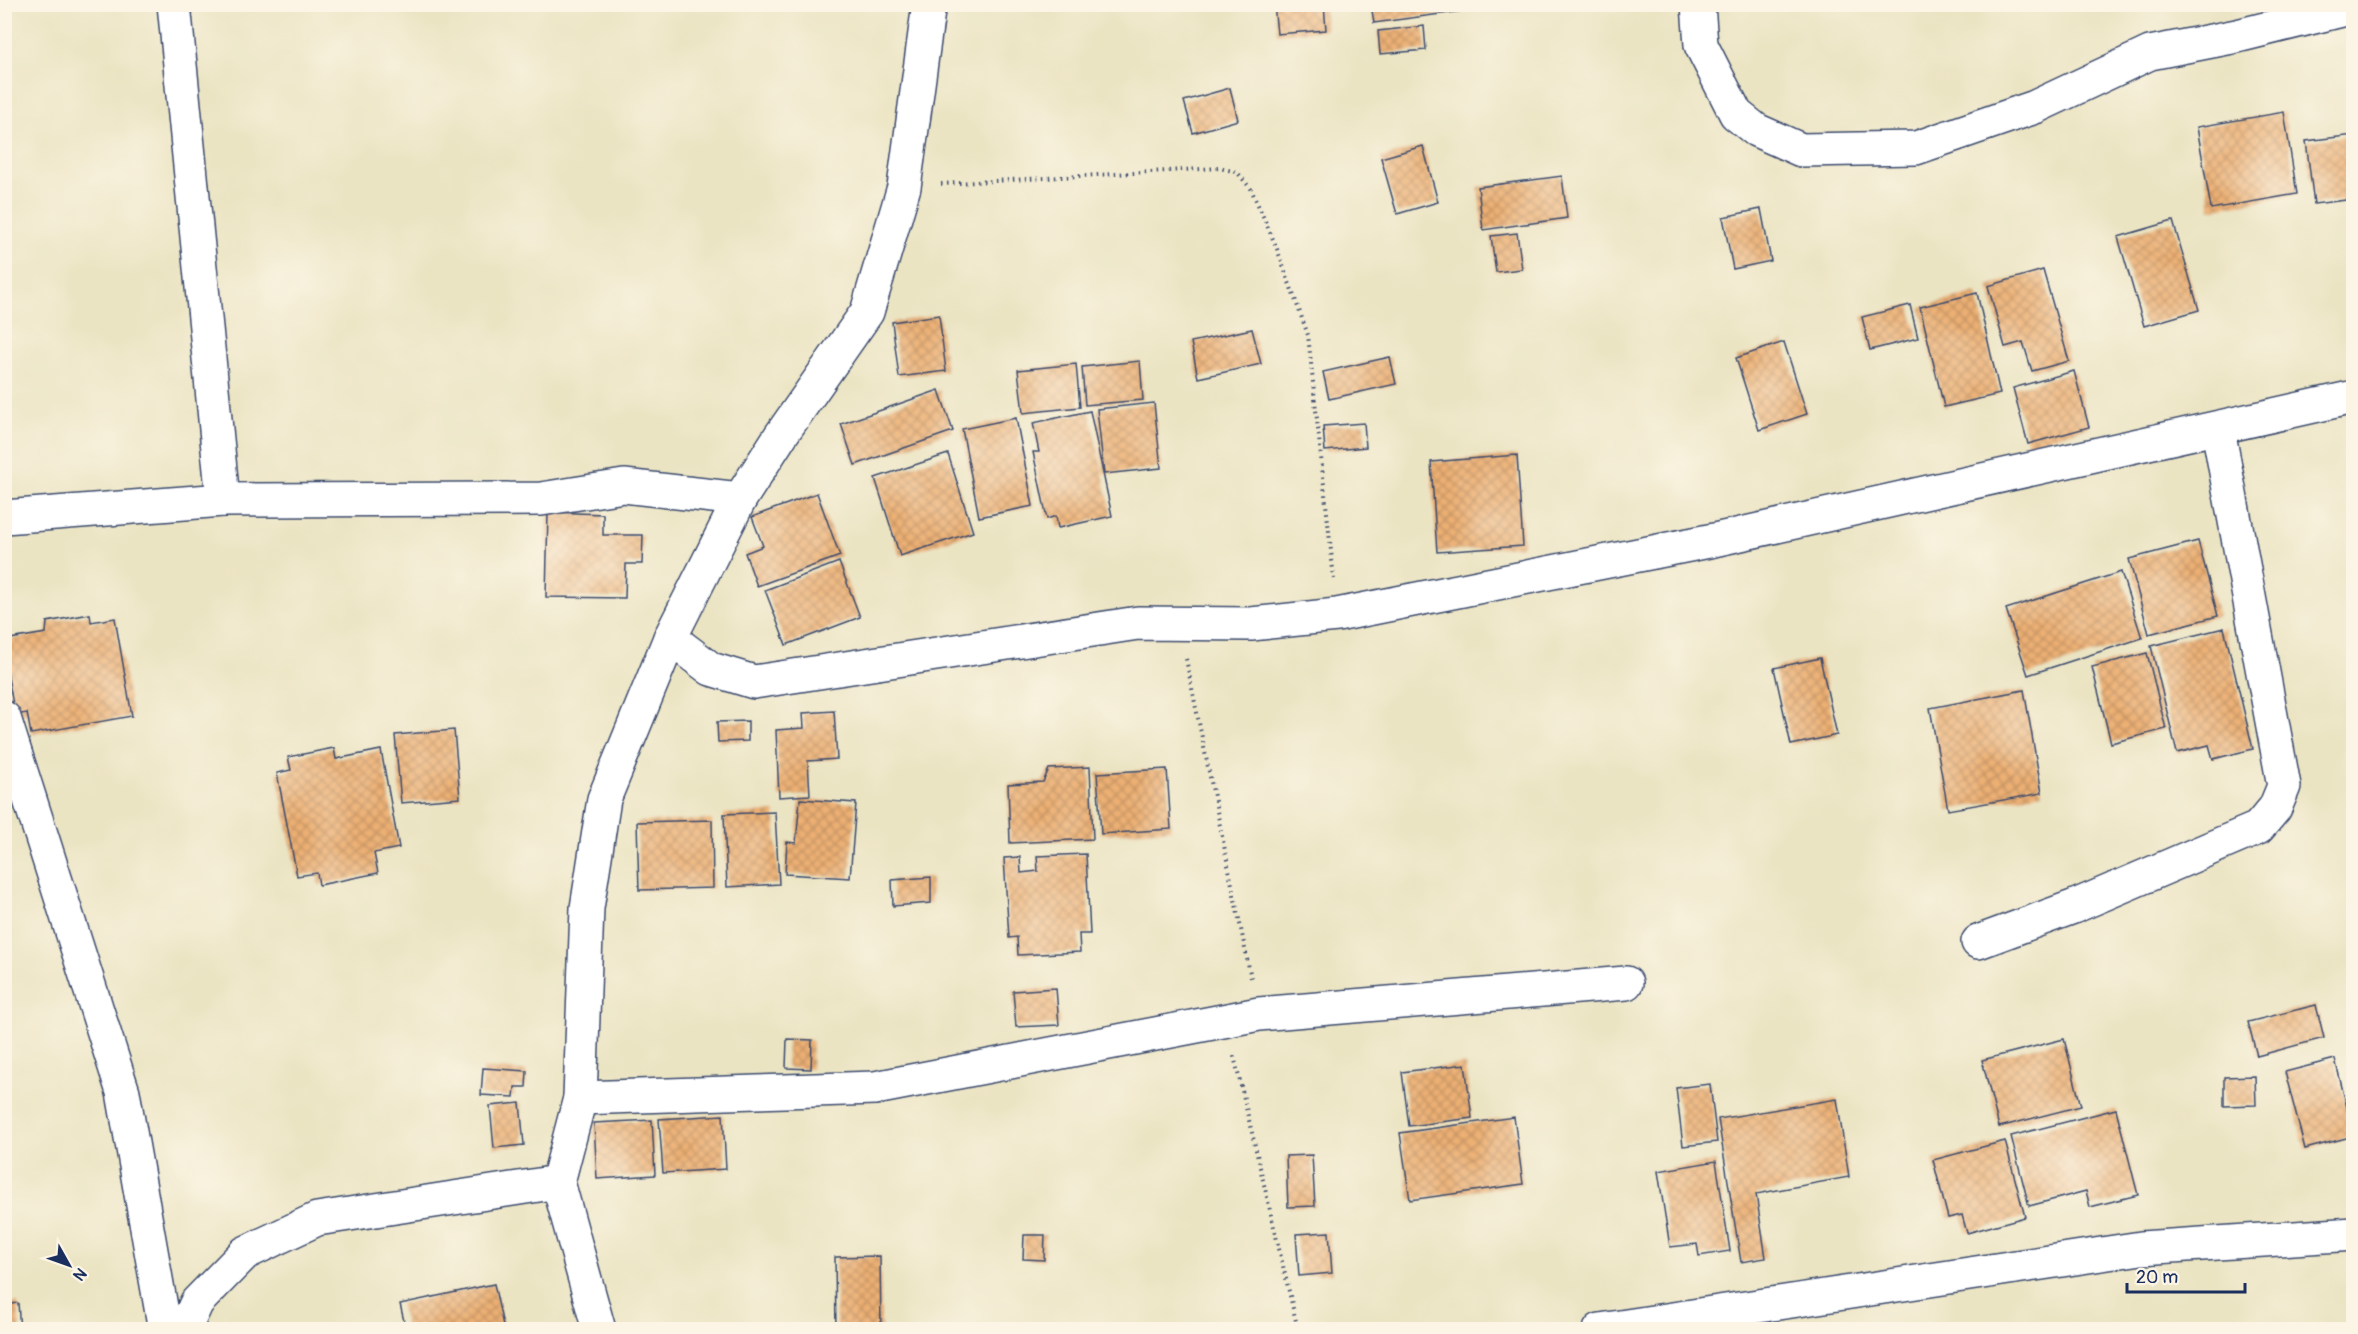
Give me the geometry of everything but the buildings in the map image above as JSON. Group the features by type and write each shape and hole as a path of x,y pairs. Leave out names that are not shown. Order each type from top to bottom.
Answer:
{"street":[{"path":"174,4 222,500"},
{"path":"598,1329 558,1182 580,1098 587,908 604,799 670,638 740,499 781,435 867,312 904,187 928,4"},
{"path":"1698,4 1701,45 1736,114 1756,130 1801,150 1916,148 2035,107 2150,53 2237,36 2354,7"},
{"path":"670,638 711,669 754,682 1138,622 1251,624 1337,615 1714,540 2354,398"},
{"path":"1978,942 2073,907 2258,828 2275,808 2284,786 2218,429"},
{"path":"4,517 222,500 542,499 624,486 740,499"},
{"path":"4,718 123,1092 165,1329"},
{"path":"580,1098 875,1088 1259,1014 1626,983"},
{"path":"184,1329 197,1302 245,1253 317,1219 558,1182"},
{"path":"1600,1329 2141,1248 2354,1234"}],"path":[{"path":"904,187 1219,168 1237,172 1251,189 1268,227 1308,335 1337,615"},
{"path":"1179,622 1259,1014"},
{"path":"1225,1020 1298,1329"}]}
